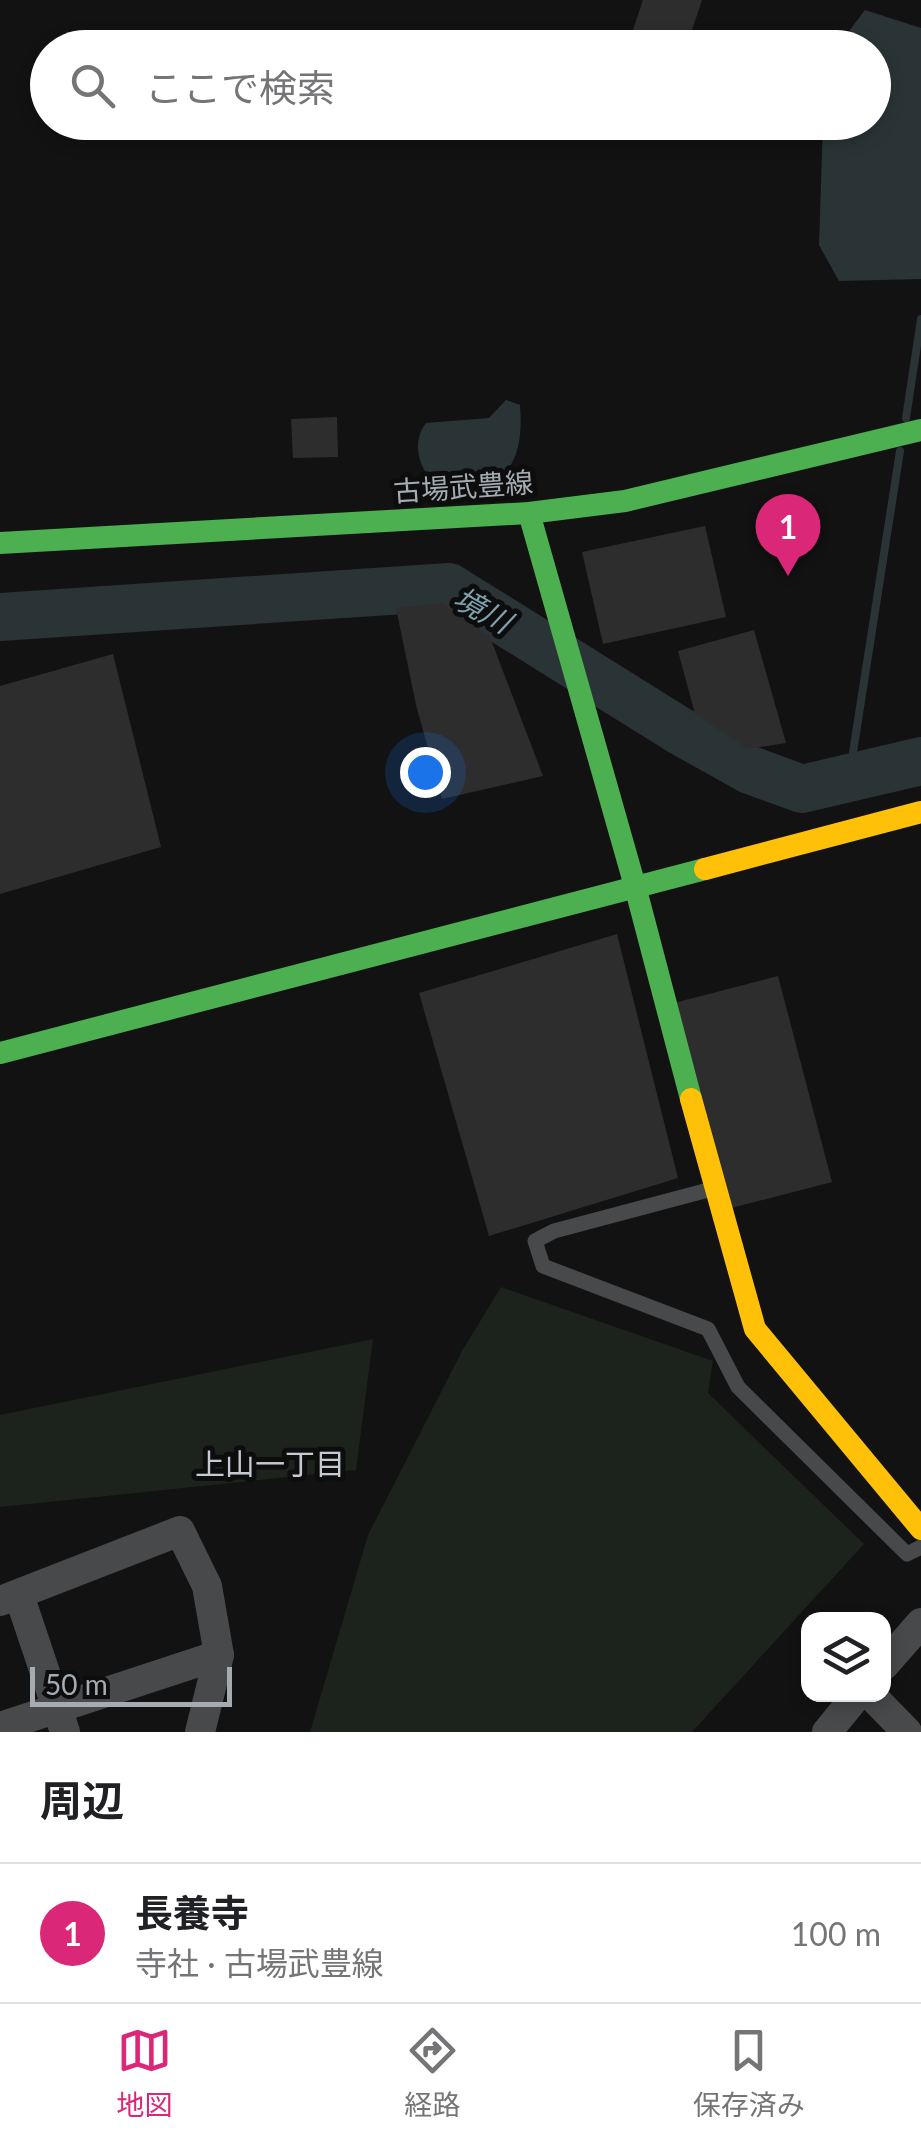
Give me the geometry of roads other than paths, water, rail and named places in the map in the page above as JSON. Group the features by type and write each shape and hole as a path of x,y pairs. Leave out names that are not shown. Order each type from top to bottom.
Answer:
{"street":[{"name":"古場武豊線","path":"0,543 530,513 643,498 921,430"},
{"path":"530,513 755,1329 921,1529"},
{"path":"0,1053 921,812"},
{"path":"61,1720 10,1598 180,1531 208,1586 219,1655 200,1732"},
{"path":"891,1657 921,1623"},
{"path":"0,1727 61,1720 219,1655"},
{"path":"826,1732 851,1702"},
{"path":"878,1702 907,1732"}],"lane":[{"path":"716,1188 554,1231 535,1241 543,1266 708,1328 738,1387 908,1554 921,1548"}],"waterway":[{"path":"906,418 921,319"},
{"path":"849,778 900,451"},
{"name":"境川","path":"0,617 449,587 680,731 750,770 802,789 921,761"}],"place":[{"name":"長養寺","path":"788,576"}],"district":[{"name":"上山一丁目","path":"270,1463"}]}
